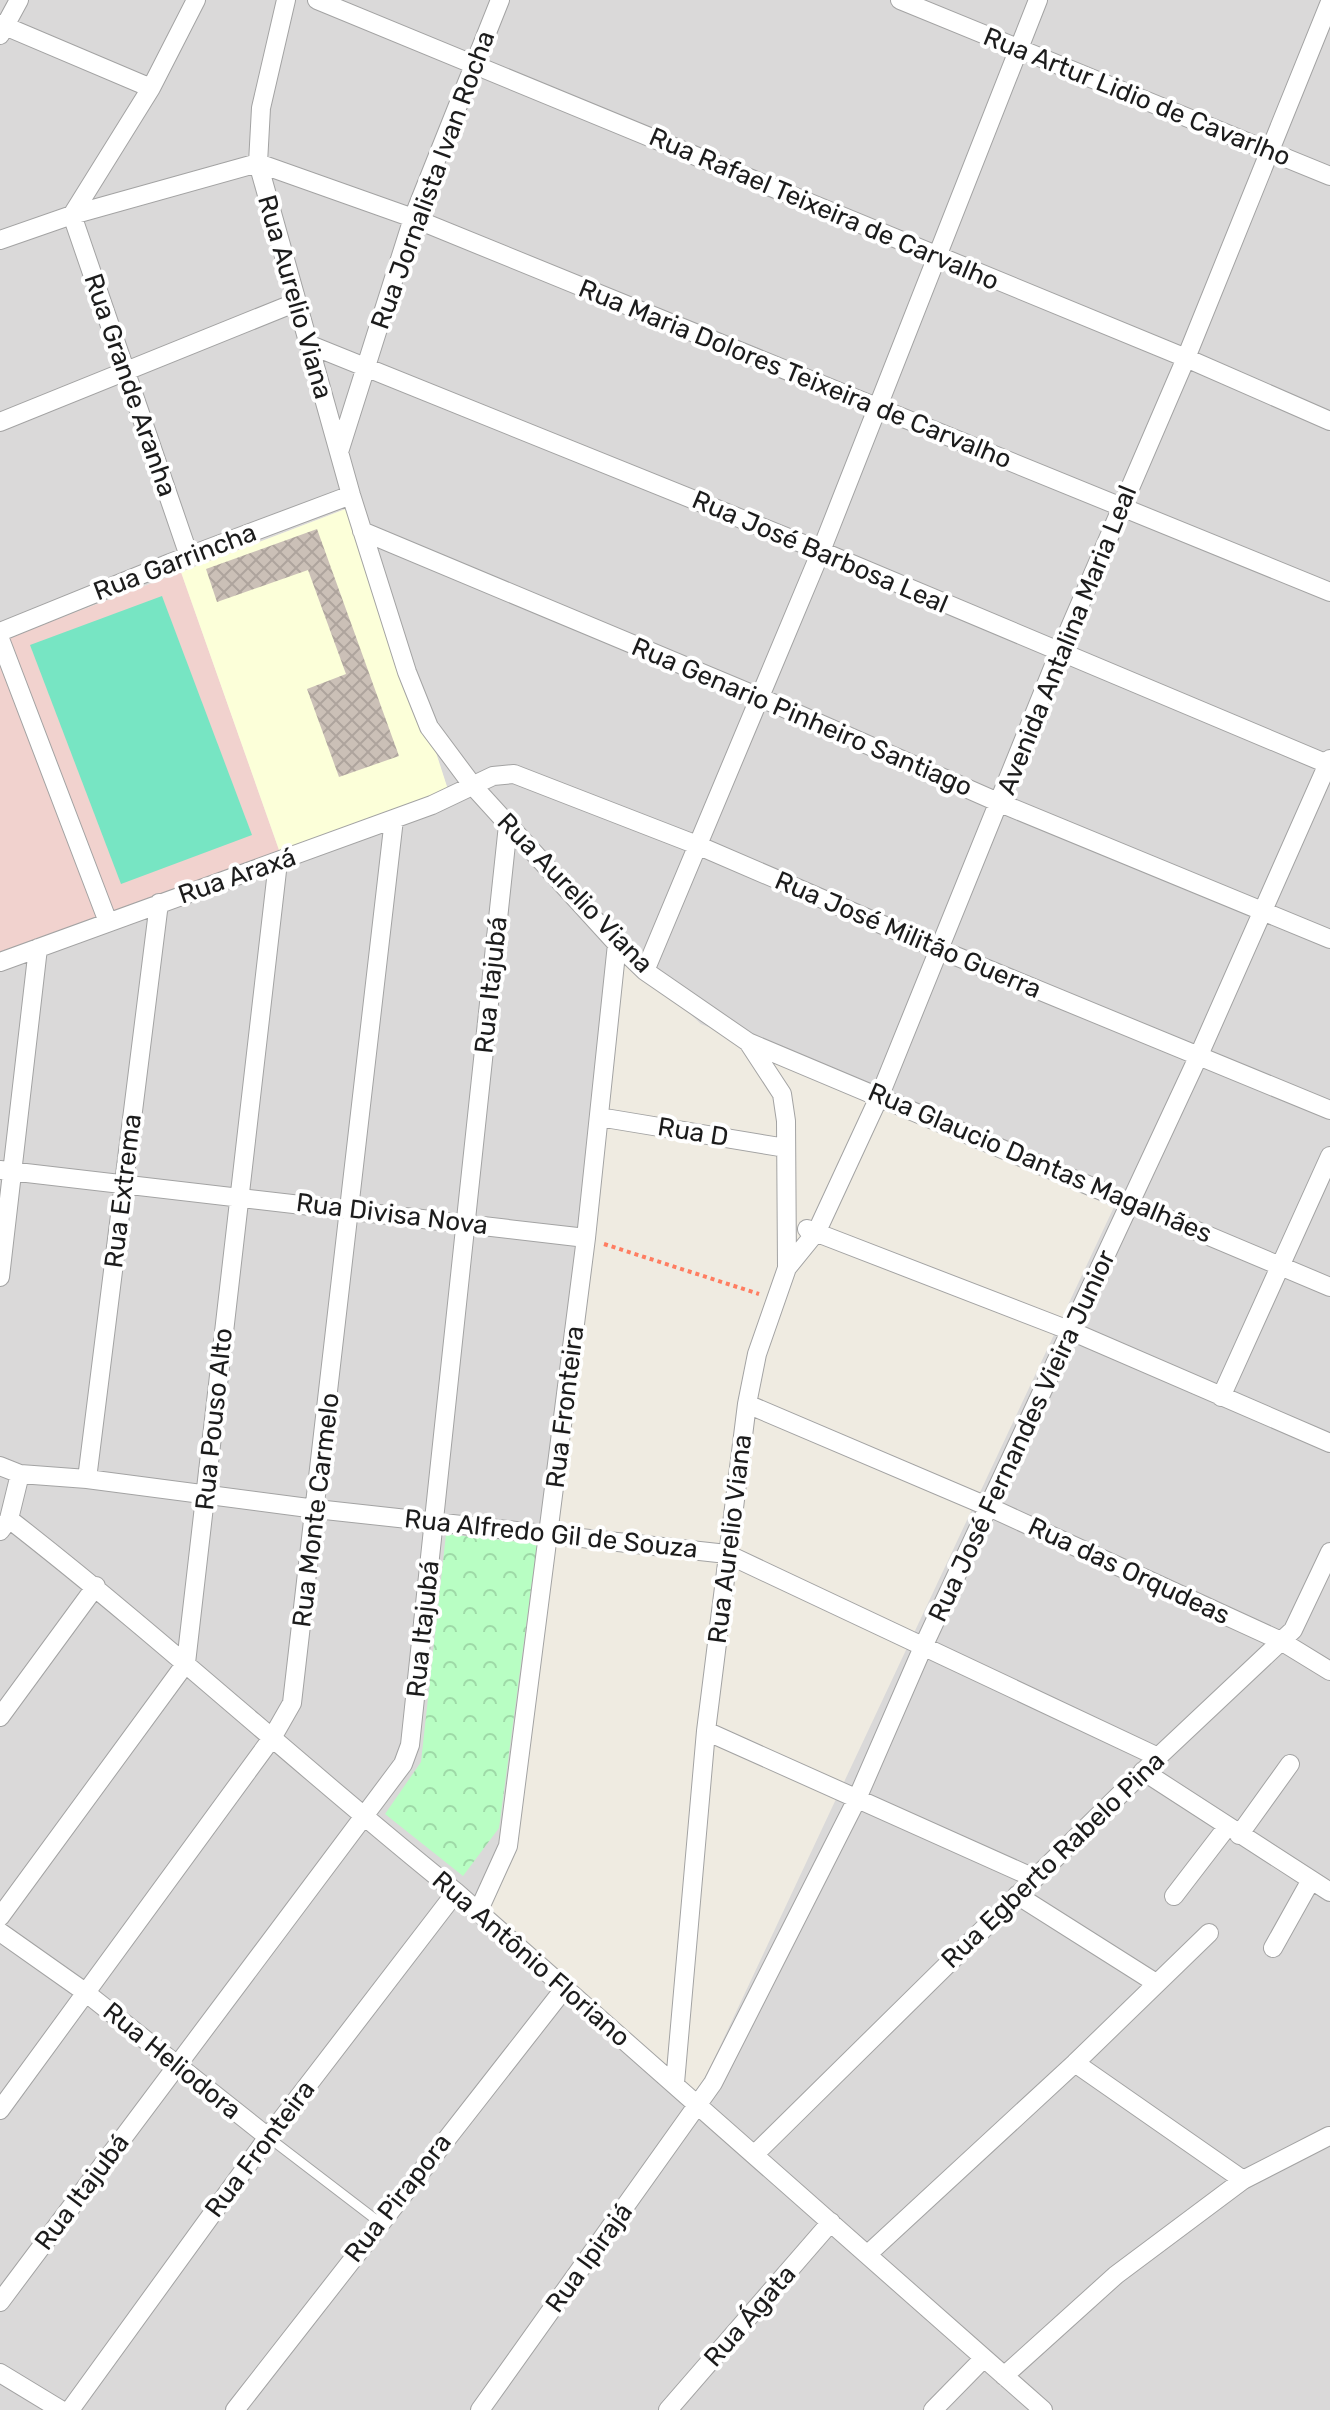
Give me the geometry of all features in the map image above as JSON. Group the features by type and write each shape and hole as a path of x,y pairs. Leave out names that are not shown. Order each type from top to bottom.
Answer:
{"street":[{"path":"19,0 2,28 151,88"},
{"path":"72,215 151,88 196,0"},
{"name":"Rua Aurelio Viana","path":"286,0 261,108 258,163 351,495 421,710 444,749 479,783 508,825 617,944 645,971 748,1042 782,1094 786,1148 787,1268 757,1354 747,1404 706,1731 675,2083"},
{"name":"Rua Rafael Teixeira de Carvalho","path":"317,0 1329,418"},
{"name":"Rua Jornalista Ivan Rocha","path":"339,452 413,218 500,0"},
{"name":"Rua Artur Lidio de Cavarlho","path":"900,0 1330,176"},
{"path":"645,971 821,551 875,407 1038,0"},
{"name":"Avenida Antalina Maria Leal","path":"787,1268 817,1231 880,1095 1059,653 1186,358 1330,2"},
{"path":"0,240 72,215 258,163"},
{"name":"Rua Maria Dolores Teixeira de Carvalho","path":"258,163 413,218 1330,592"},
{"name":"Rua Grande Aranha","path":"72,215 189,556"},
{"path":"0,422 297,302"},
{"name":"Rua José Barbosa Leal","path":"308,344 821,551 1059,653 1329,763"},
{"name":"Rua Garrincha","path":"0,632 351,495"},
{"name":"Rua Genario Pinheiro Santiago","path":"362,531 759,697 1000,803 1330,939"},
{"path":"0,639 108,922"},
{"name":"Rua José Fernandes Vieira Junior","path":"698,2106 856,1801 923,1647 1199,1055 1329,763"},
{"name":"Rua José Militão Guerra","path":"479,783 502,774 523,777 697,845 941,950 1330,1110"},
{"name":"Rua Araxá","path":"0,962 394,819 479,783"},
{"name":"Rua Monte Carmelo","path":"0,2110 272,1738 292,1703 394,819"},
{"name":"Rua Itajubá","path":"0,2302 403,1764 410,1745 508,825"},
{"name":"Rua Pouso Alto","path":"0,1917 186,1663 278,862"},
{"name":"Rua Extrema","path":"87,1479 159,903"},
{"name":"Rua Fronteira","path":"478,1912 508,1846 586,1238 617,944"},
{"path":"0,1277 6,1171 38,948"},
{"name":"Rua Glaucio Dantas Magalhães","path":"748,1042 1330,1287"},
{"name":"Rua D","path":"599,1117 786,1148"},
{"path":"1221,1397 1330,1156"},
{"name":"Rua Divisa Nova","path":"6,1171 238,1195 586,1238"},
{"path":"788,1225 817,1231 1071,1331 1330,1443"},
{"name":"Rua das Orqudeas","path":"747,1404 989,1507 1281,1641 1330,1671"},
{"name":"Rua Alfredo Gil de Souza","path":"0,1466 20,1474 87,1479 316,1509 727,1554 1158,1757"},
{"path":"4,1525 20,1474"},
{"name":"Rua Antônio Floriano","path":"4,1525 96,1586 363,1817 456,1892 1043,2410"},
{"name":"Rua Egberto Rabelo Pina","path":"755,2154 1143,1771 1281,1641 1305,1608 1330,1552"},
{"path":"0,1717 96,1586"},
{"path":"706,1731 856,1801 1034,1878"},
{"path":"1174,1896 1290,1764"},
{"path":"1143,1771 1330,1891"},
{"path":"1273,1948 1311,1880"},
{"name":"Rua Fronteira","path":"70,2410 268,2137 456,1892"},
{"path":"1017,1895 1156,1983"},
{"name":"Rua Heliodora","path":"0,1932 85,1992 268,2137"},
{"path":"868,2254 1075,2063 1209,1933"},
{"name":"Rua Pirapora","path":"235,2410 564,1989"},
{"path":"1075,2063 1243,2180"},
{"name":"Rua Ipirajá","path":"480,2410 698,2106"},
{"path":"1004,2376 1116,2275 1243,2180 1329,2136"},
{"name":"Rua Ágata","path":"668,2410 831,2222"},
{"path":"933,2410 984,2358"},
{"path":"0,2373 61,2410"}],"lane":[{"name":"Rua Heliodora","path":"268,2137 379,2222"}],"path":[{"path":"586,1238 774,1299"}],"shaded area":[{"path":"0,0 1330,0 1330,2410 0,2410 0,968 452,803 356,505 0,641","holes":["621,949 701,1024 1121,1192 691,2108 467,1913 517,1820"]},
{"path":"356,505 452,802 284,864 181,572"},
{"path":"181,572 284,864 0,968 0,641"}],"green space":[{"path":"162,596 252,835 121,884 30,645"},
{"path":"446,1534 537,1544 499,1828 463,1876 385,1814 421,1762"}],"building":[{"path":"317,529 399,756 339,777 307,689 346,674 308,570 217,602 206,569"}]}
